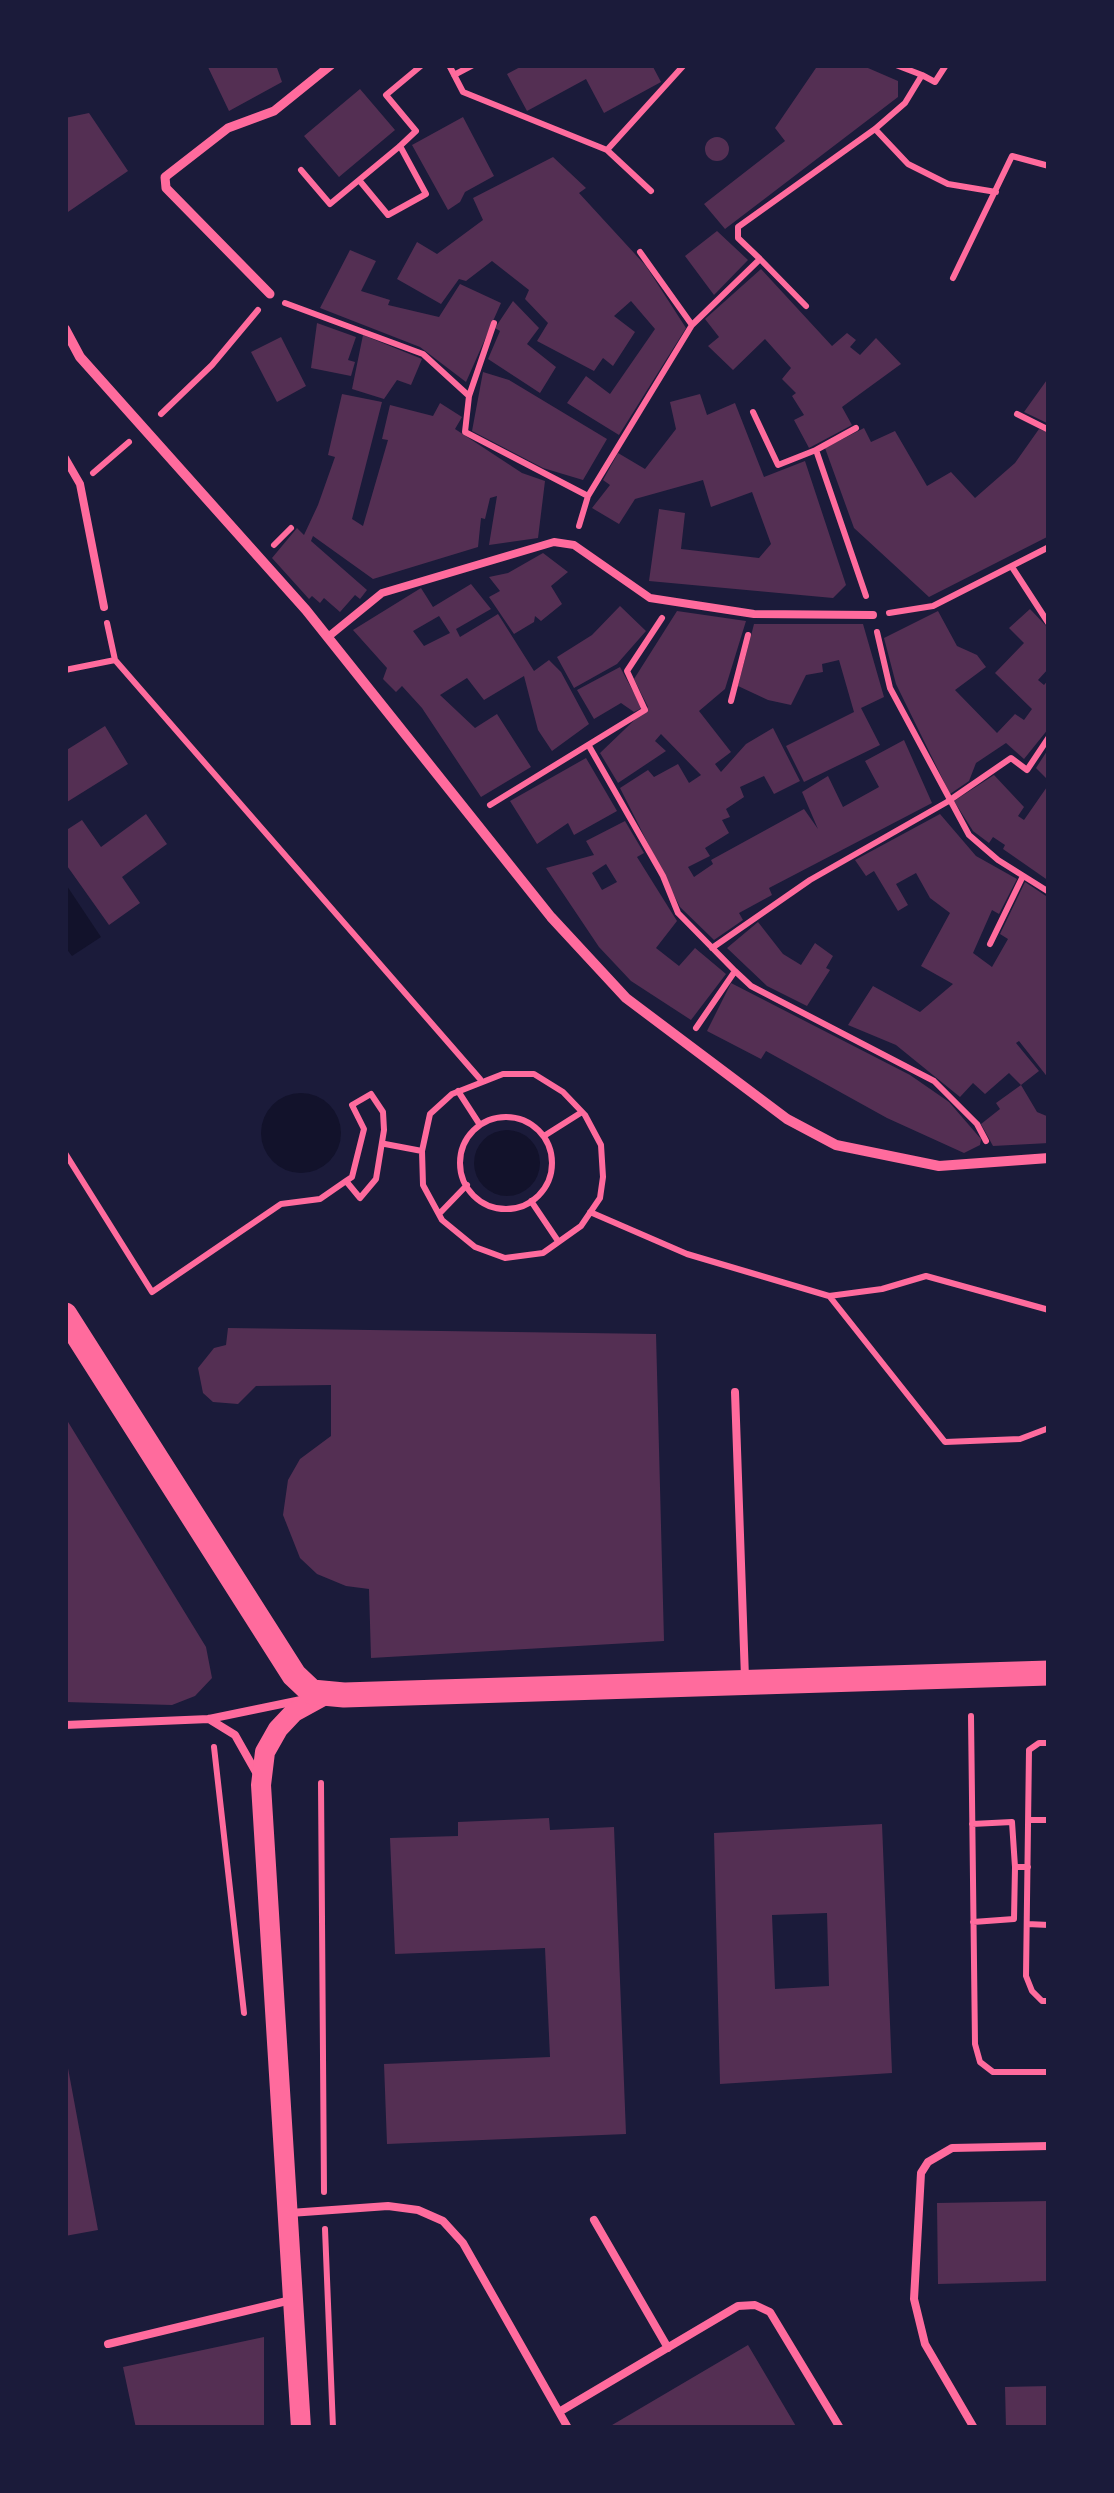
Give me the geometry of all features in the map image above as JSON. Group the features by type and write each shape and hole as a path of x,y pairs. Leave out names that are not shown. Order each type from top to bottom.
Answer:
{"main road":[{"path":"65,1315 294,1675 306,1688 325,1695 1049,1672"},
{"path":"301,2428 296,2299 261,1785 265,1752 278,1729 294,1712 325,1695"}],"street":[{"path":"270,294 166,188 165,177 228,128 274,112 331,65"},
{"path":"65,329 80,357 328,637 590,962 684,1045 788,1119 836,1145 938,1166 1049,1158"}],"lane":[{"path":"65,458 80,484 104,607"},
{"path":"328,637 382,594 537,544 574,545 650,598 754,614 873,615"},
{"path":"735,1392 745,1682"},
{"path":"65,1725 210,1718 325,1695"},
{"path":"210,1718 235,1735 250,1755 261,1785"},
{"path":"974,2428 925,2344 914,2299 921,2173 928,2162 952,2148 1049,2146"},
{"path":"290,2213 388,2206 418,2210 443,2220 463,2243 568,2428"},
{"path":"594,2220 668,2348"},
{"path":"108,2344 296,2299"},
{"path":"558,2412 738,2306 755,2305 770,2312 840,2428"}],"path":[{"path":"301,170 330,204 400,146 416,131 386,95 422,65"},
{"path":"450,65 463,92 607,150 650,190"},
{"path":"454,75 473,65"},
{"path":"607,150 684,65"},
{"path":"896,65 935,82 946,65"},
{"path":"806,306 738,238 738,227 875,128 905,103 922,75"},
{"path":"875,128 908,164 948,184 996,192"},
{"path":"360,180 388,214 426,194 400,146"},
{"path":"953,278 1012,156 1049,166"},
{"path":"640,252 692,325"},
{"path":"574,545 588,496 692,325 760,258"},
{"path":"80,484 212,365 270,294 297,311 422,354 469,396"},
{"path":"494,323 469,396 466,432 588,496"},
{"path":"753,412 778,465 856,428"},
{"path":"1017,414 1049,430"},
{"path":"816,450 873,615 890,688 947,802 969,835 1049,892"},
{"path":"873,615 934,606 1049,547"},
{"path":"1012,567 1049,624"},
{"path":"472,816 644,710 628,671 672,602"},
{"path":"104,607 115,660 480,1079"},
{"path":"731,700 754,614"},
{"path":"65,670 115,660"},
{"path":"712,948 810,880 947,802 1011,758 1026,770 1049,738"},
{"path":"589,746 678,913 712,948 751,986 934,1081 977,1124 996,1162"},
{"path":"990,944 1022,876"},
{"path":"684,1045 735,971"},
{"path":"534,1074 564,1092 582,1112 601,1144 600,1198 581,1226 543,1253 505,1258 475,1247 439,1214 424,1186 422,1150 430,1114 458,1091 480,1079 534,1074"},
{"path":"458,1091 480,1125"},
{"path":"65,1153 152,1292 281,1204 320,1199 346,1181 357,1162 364,1129 352,1105 371,1094 383,1112 385,1144 376,1179 360,1198 346,1181"},
{"path":"544,1136 582,1112"},
{"path":"509,1117 524,1120 544,1136 552,1170 547,1185 531,1201 495,1208 481,1202 467,1185 460,1164 462,1150 480,1125 509,1117"},
{"path":"385,1144 422,1150"},
{"path":"439,1214 467,1185"},
{"path":"531,1201 558,1242"},
{"path":"590,1212 687,1254 829,1296 882,1289 926,1276 1049,1310"},
{"path":"829,1296 945,1442 1020,1438 1049,1428"},
{"path":"971,1716 975,2044 980,2062 993,2072 1049,2072"},
{"path":"1049,1742 1038,1742 1030,1750 1026,1976 1032,1991 1042,2001 1049,2001"},
{"path":"321,1783 324,2211 333,2428"},
{"path":"1029,1820 1049,1820"},
{"path":"972,1824 1012,1822 1015,1867 1014,1919 974,1922"},
{"path":"1015,1867 1028,1867"},
{"path":"1027,1924 1049,1925"}],"shaded area":[{"path":"65,883 101,937 72,956 65,947"},
{"path":"301,1093 316,1096 329,1105 338,1118 338,1148 329,1161 316,1170 301,1173 286,1170 273,1161 264,1148 261,1133 264,1118 273,1105 286,1096"},
{"path":"507,1130 530,1140 540,1163 530,1186 507,1196 484,1186 474,1163 484,1140"}],"building":[{"path":"207,65 276,65 282,82 229,111"},
{"path":"524,65 652,65 661,82 604,113 586,79 527,111 507,74"},
{"path":"818,65 861,65 898,81 898,97 725,229 704,204 785,141 775,128"},
{"path":"360,89 395,130 339,177 304,136"},
{"path":"89,113 128,171 65,214 65,118"},
{"path":"463,117 494,176 465,192 460,202 448,210 412,145"},
{"path":"717,137 729,149 717,161 705,149"},
{"path":"553,157 586,188 579,193 646,266 686,328 619,435 567,403 586,376 610,394 655,329 631,301 614,316 635,332 613,366 603,358 594,371 537,341 548,323 525,299 529,290 492,261 466,281 459,279 441,304 397,279 417,242 437,254 483,220 473,198"},
{"path":"717,231 748,260 714,295 685,256"},
{"path":"350,250 376,261 361,291 390,300 388,305 439,317 460,284 501,303 466,382 420,347 320,308"},
{"path":"761,269 832,346 847,333 856,340 850,347 860,355 876,338 901,364 842,407 852,425 809,448 794,420 804,415 792,396 796,393 782,379 791,368 765,339 733,370 708,346 719,337 705,319"},
{"path":"513,301 539,328 527,344 556,367 540,393 488,359 500,331 495,328"},
{"path":"317,323 356,337 348,360 355,362 351,376 311,368"},
{"path":"363,335 422,359 411,385 397,380 384,399 352,389"},
{"path":"281,337 306,386 277,402 251,352"},
{"path":"483,372 509,380 607,439 583,480 543,468 472,431"},
{"path":"1049,377 1049,424 1024,412"},
{"path":"342,394 382,402 352,519 363,526 388,440 382,439 390,405 433,416 440,403 462,417 455,429 522,473 545,481 538,538 489,545 497,496 490,498 485,519 481,518 478,547 373,579 313,536 311,541 367,590 360,599 355,595 340,612 324,598 320,603 312,596 309,599 272,558 297,528 304,535 318,505 335,457 328,455"},
{"path":"700,394 707,415 735,403 764,477 805,461 846,585 833,598 649,581 659,509 685,513 681,549 759,558 771,544 752,492 711,507 703,480 635,499 619,524 592,508 610,485 603,480 618,453 645,469 676,429 670,402"},
{"path":"864,428 871,442 895,431 927,486 951,472 975,498 1015,463 1039,429 1049,433 1049,536 929,597 854,528 825,448"},
{"path":"543,553 568,572 551,586 562,604 541,621 535,616 534,622 514,634 489,597 500,591 489,577 508,573"},
{"path":"471,584 491,609 456,629 460,637 498,614 534,671 549,660 561,672 589,724 552,751 538,730 524,676 484,700 467,678 440,695 475,728 497,714 531,767 481,797 422,708 402,686 396,692 383,679 387,668 353,630 421,588 433,607","holes":["439,616 450,633 424,646 413,631"]},
{"path":"620,606 646,631 617,664 574,688 557,657 592,635"},
{"path":"1030,609 1049,629 1049,668 1038,680 1044,685 1049,679 1049,728 1024,759 1006,743 976,763 969,781 950,794 896,684 884,638 938,611 957,646 977,655 986,667 955,690 997,733 1015,714 1024,720 1032,709 995,673 1024,643 1009,628"},
{"path":"677,611 746,621 725,689 699,711 731,752 715,764 721,772 746,744 773,728 800,781 774,794 764,776 740,787 744,797 726,809 730,817 722,820 729,833 705,848 710,856 688,867 694,877 713,864 711,860 804,809 818,829 802,792 828,776 843,807 879,787 865,761 904,740 932,803 769,888 772,895 739,913 743,920 714,940 680,907 620,788 648,770 654,777 678,764 689,783 701,775 661,734 655,741 666,751 618,783 600,753 648,707 634,679"},
{"path":"754,624 863,624 884,697 861,708 880,745 804,782 786,746 854,712 839,660 822,664 823,672 806,675 791,705 768,700 738,686"},
{"path":"620,667 642,708 634,712 621,703 594,719 577,690"},
{"path":"105,726 128,764 67,802 65,751"},
{"path":"1049,748 1049,781 1036,768"},
{"path":"586,758 617,811 574,835 568,823 537,844 510,801"},
{"path":"994,775 1024,807 1018,816 1024,820 1049,784 1049,881 1003,849 1005,845 993,837 989,843 973,831 954,801"},
{"path":"146,814 167,844 122,877 140,903 109,925 65,863 65,831 82,820 101,847"},
{"path":"940,814 976,856 1017,879 999,914 992,910 973,953 992,967 1008,939 1000,934 1025,882 1049,898 1049,1079 1019,1041 1016,1043 1039,1071 1021,1085 1009,1073 985,1094 973,1083 960,1097 896,1045 848,1025 873,986 920,1012 953,984 921,966 950,913 930,898 916,873 896,884 908,905 898,911 874,871 866,876 855,860"},
{"path":"625,821 644,853 637,857 677,921 656,948 679,966 695,948 726,974 691,1020 631,981 599,947 546,868 594,855 586,841","holes":["606,864 617,882 602,890 592,873"]},
{"path":"758,922 783,954 801,965 815,943 833,956 826,968 830,970 807,1006 767,986 727,948"},
{"path":"731,983 910,1075 949,1102 981,1139 980,1145 964,1153 887,1118 766,1051 761,1059 707,1031"},
{"path":"1021,1085 1037,1112 1049,1117 1049,1143 993,1146 981,1124 1000,1109 996,1103"},
{"path":"228,1328 656,1334 664,1641 371,1658 369,1589 346,1586 317,1574 300,1558 283,1515 288,1480 300,1459 331,1436 331,1385 256,1386 238,1404 213,1402 203,1393 198,1368 214,1348 226,1345"},
{"path":"65,1417 206,1647 212,1678 195,1696 172,1705 65,1702"},
{"path":"549,1818 550,1830 614,1827 626,2134 387,2144 384,2064 550,2057 545,1948 395,1954 390,1838 458,1836 458,1822"},
{"path":"882,1824 892,2073 720,2084 714,1833","holes":["827,1913 829,1986 775,1989 772,1915"]},
{"path":"65,2052 98,2230 65,2236"},
{"path":"1049,2201 1049,2281 938,2284 937,2203"},
{"path":"264,2337 264,2428 136,2428 123,2367"},
{"path":"748,2345 797,2428 607,2428"},
{"path":"1049,2386 1049,2428 1006,2428 1005,2387"}]}
